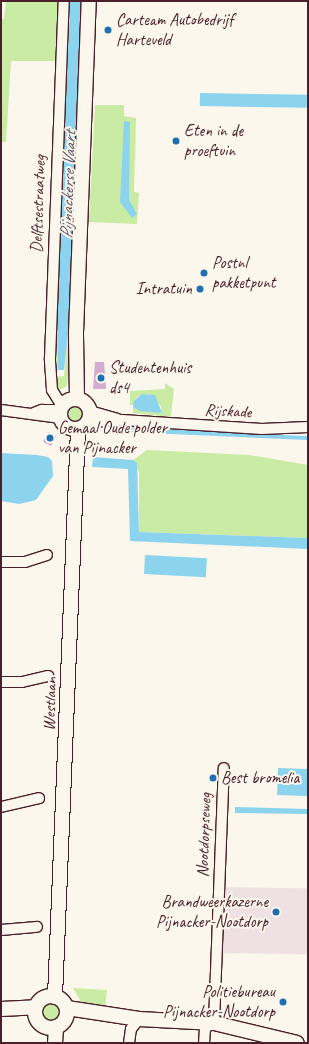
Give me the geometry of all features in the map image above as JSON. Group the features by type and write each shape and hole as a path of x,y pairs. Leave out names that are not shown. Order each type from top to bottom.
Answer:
{"main road":[{"path":"73,414 90,1"},
{"name":"Westlaan","path":"52,997 58,909 76,500 73,414"},
{"path":"1,1010 36,1011 52,997 66,1013 175,1021 260,1034 297,1043"},
{"path":"36,1011 51,1027 55,1043"},
{"path":"46,1043 51,1027 66,1013"}],"street":[{"name":"Delftsestraatweg","path":"64,1 50,358 52,390 73,414"},
{"name":"Rijskade","path":"1,410 34,413 42,410 122,420 262,429 308,427"},
{"path":"1,562 25,562 47,555"},
{"path":"1,682 22,682 48,676"},
{"name":"Nootdorpseweg","path":"204,1043 210,1026 224,768"},
{"path":"1,807 39,798"},
{"path":"1,930 37,927"},
{"path":"129,1043 131,1029 139,1018"}],"shaded area":[{"path":"221,887 308,889 307,955 220,953"}],"green space":[{"path":"6,1 60,1 59,61 11,61 6,142 1,142 1,19 4,19"},
{"path":"67,1 70,1 57,322 58,370 54,369"},
{"path":"83,1 72,330 67,386 57,391 53,377 64,376 69,326"},
{"path":"95,105 124,105 124,116 136,118 134,192 139,193 137,224 89,222"},
{"path":"165,383 174,389 171,417 133,413 133,407 161,410 161,406 148,394 137,397 133,405 130,405 130,391 165,389"},
{"path":"75,405 81,408 84,414 81,420 75,423 69,420 66,414 69,408"},
{"path":"147,450 249,455 308,465 308,538 139,532 139,472 133,460"},
{"path":"73,988 107,990 105,1008 83,1005"},
{"path":"48,1004 54,1004 59,1009 57,1018 54,1020 48,1020 43,1015 43,1009"}],"water":[{"name":"Pijnackerse Vaart","path":"70,1 83,1 69,326 64,370 58,370 57,322"},
{"path":"200,93 307,95 307,108 200,106"},
{"path":"124,121 130,122 129,200 137,214 132,218 120,202"},
{"path":"142,394 155,395 162,413 140,411 133,407 134,401"},
{"path":"123,427 308,436 308,440 125,432 121,430"},
{"path":"1,453 37,455 48,457 52,461 53,476 36,500 19,504 1,501"},
{"path":"93,457 133,460 137,463 139,532 308,538 308,549 130,541 128,469 92,467"},
{"path":"145,555 207,558 206,577 144,574"},
{"path":"278,768 308,769 307,796 277,795"},
{"path":"235,807 308,809 308,814 235,813"}],"building":[{"name":"Studentenhuis ds4","path":"95,362 104,362 106,389 93,389"},
{"name":"Gemaal Oude polder van Pijnacker","path":"48,432 56,436 51,446 43,442"}],"place":[{"name":"Carteam Autobedrijf Harteveld","path":"108,30"},
{"name":"Eten in de proeftuin","path":"176,141"},
{"name":"Postnl pakketpunt","path":"204,273"},
{"name":"Intratuin","path":"200,289"},
{"name":"Studentenhuis ds4","path":"101,378"},
{"name":"Gemaal Oude polder van Pijnacker","path":"50,438"},
{"name":"Best bromelia","path":"213,778"},
{"name":"Brandweerkazerne Pijnacker-Nootdorp","path":"276,912"},
{"name":"Politiebureau Pijnacker-Nootdorp","path":"283,1002"}]}
